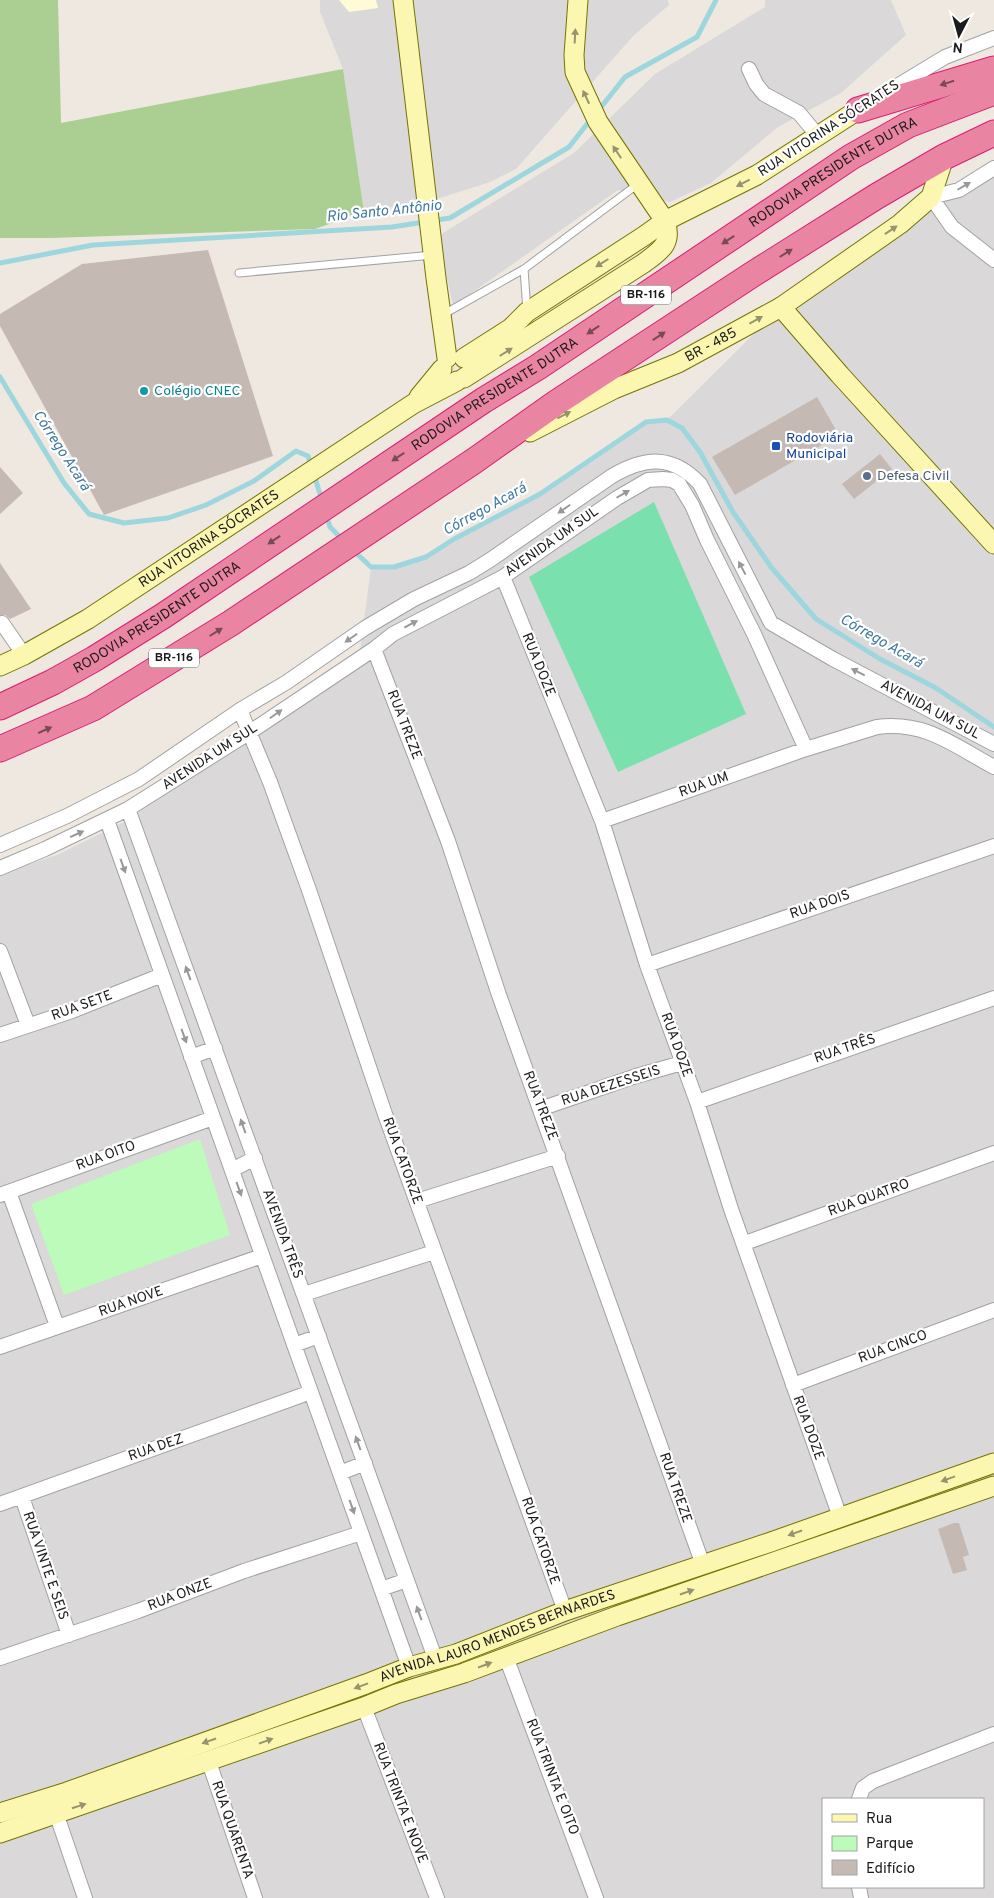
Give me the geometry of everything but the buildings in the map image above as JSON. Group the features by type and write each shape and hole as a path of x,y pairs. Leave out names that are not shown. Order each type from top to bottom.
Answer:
{"highway":[{"path":"858,110 994,70"},
{"name":"RODOVIA PRESIDENTE DUTRA","path":"0,707 53,682 163,616 484,400 538,367 851,157 908,126 994,92"},
{"name":"BR-116","path":"0,748 93,708 231,623 349,546 556,403 753,274 877,196 944,157 994,133"}],"street":[{"path":"403,0 441,315 453,363 588,299 659,251 668,236 665,221 638,184 598,122 575,72 574,55 578,0"},
{"name":"RUA VITORINA SÓCRATES","path":"0,666 24,655 88,619 322,465 413,404 453,363 511,328 526,312 665,221 701,202 740,185 945,57 994,38"},
{"path":"750,69 756,84 764,94 799,113 819,136"},
{"path":"931,197 944,157"},
{"path":"931,197 958,190 994,168"},
{"path":"931,197 952,228 994,260"},
{"name":"BR - 485","path":"474,461 614,389 678,364 781,307 900,224 931,197"},
{"path":"781,307 840,375 994,544"},
{"name":"AVENIDA UM SUL","path":"0,845 76,812 139,779 365,628 490,560 612,476 630,466 646,462 661,461 673,465 692,475 700,484 771,623 833,659 992,743"},
{"name":"AVENIDA UM SUL","path":"0,868 128,809 250,732 374,649 393,634 503,577 617,498 648,480 663,478 679,484 692,505 754,634 806,749 877,727 901,726 922,729 935,734 994,767"},
{"name":"RUA DOZE","path":"503,577 602,821 647,965 697,1102 732,1209 840,1517"},
{"path":"2,623 24,655"},
{"path":"754,634 771,623"},
{"name":"RUA TREZE","path":"374,649 448,842 499,995 703,1565"},
{"path":"286,682 298,699"},
{"name":"RUA CATORZE","path":"240,710 309,890 386,1117 565,1611"},
{"path":"980,760 992,743"},
{"name":"RUA UM","path":"602,821 806,749"},
{"path":"183,751 191,769"},
{"name":"AVENIDA TRÊS","path":"128,809 435,1658"},
{"name":"AVENIDA TRÊS","path":"107,820 409,1667"},
{"path":"40,828 44,849"},
{"name":"RUA DOIS","path":"647,965 994,846"},
{"path":"142,919 164,908"},
{"path":"0,951 28,1025"},
{"name":"RUA SETE","path":"0,1035 72,1011 162,975"},
{"name":"RUA TRÊS","path":"697,1102 994,998"},
{"path":"191,1057 215,1048"},
{"name":"RUA DEZESSEIS","path":"540,1109 636,1076 682,1063"},
{"name":"RUA OITO","path":"4,1193 213,1118"},
{"name":"RUA QUATRO","path":"745,1243 994,1153"},
{"path":"417,1201 558,1156"},
{"path":"232,1170 255,1158"},
{"path":"4,1193 57,1326"},
{"path":"304,1294 434,1252"},
{"name":"RUA NOVE","path":"0,1347 262,1256"},
{"name":"RUA CINCO","path":"793,1384 994,1310"},
{"path":"294,1345 319,1336"},
{"name":"RUA DEZ","path":"0,1504 311,1392"},
{"path":"340,1473 365,1463"},
{"name":"AVENIDA LAURO MENDES BERNARDES","path":"0,1833 56,1813 217,1738 289,1711 435,1658 456,1654 565,1611 771,1542 994,1463"},
{"name":"AVENIDA LAURO MENDES BERNARDES","path":"0,1812 67,1792 209,1762 298,1729 464,1673 651,1604 778,1562 994,1486"},
{"name":"RUA VINTE E SEIS","path":"22,1497 69,1635"},
{"name":"RUA ONZE","path":"0,1658 69,1635 244,1571 361,1533"},
{"path":"771,1542 778,1562"},
{"path":"382,1590 407,1580"},
{"path":"643,1586 651,1604"},
{"path":"456,1654 464,1673"},
{"name":"RUA TRINTA E OITO","path":"506,1656 596,1898"},
{"path":"409,1667 417,1688"},
{"name":"RUA TRINTA E NOVE","path":"364,1708 437,1898"},
{"path":"289,1711 298,1729"},
{"path":"858,1798 863,1788 873,1781 994,1734"},
{"name":"RUA QUARENTA","path":"209,1762 255,1898"},
{"path":"56,1813 85,1898"}],"lane":[{"path":"441,315 524,269 638,184"},
{"path":"239,273 433,256"},
{"path":"524,269 526,312"}],"shaded area":[{"path":"320,0 668,0 669,5 634,35 516,169 490,182 440,198 364,212 343,69 320,12"},
{"path":"339,0 376,0 378,8 349,12"},
{"path":"765,0 891,0 906,35 841,93 778,127 711,183 670,202 618,190 453,306 438,236 574,153 655,74 765,7"},
{"path":"994,168 994,1898 0,1898 0,874 57,855 122,823 358,667 371,567 394,567 426,557 454,539 540,494 646,422 667,420 781,307 844,262"}],"green space":[{"path":"0,0 58,0 61,123 343,69 364,212 315,229 0,238"},
{"path":"654,502 746,714 618,772 529,577"},
{"path":"200,1139 230,1235 64,1295 31,1204"}],"waterway":[{"name":"Rio Santo Antônio","path":"598,111 625,77 697,37 716,0"},
{"name":"Rio Santo Antônio","path":"0,263 93,245 392,227 450,218 569,147 591,119"},
{"name":"Córrego Acará","path":"0,377 64,483 89,514 124,523 168,518 206,505 254,481 296,451 308,456 311,465"},
{"name":"Córrego Acará","path":"352,549 371,567 394,567 426,557 454,539 540,494 646,422 667,420 682,428 700,452 733,512 771,567 816,619 880,659 936,688 994,727"},
{"name":"Córrego Acará","path":"314,474 322,501"},
{"name":"Córrego Acará","path":"326,514 330,527 343,540"}],"place":[{"name":"Colégio CNEC","path":"144,391"},
{"name":"Rodoviária Municipal","path":"776,446"},
{"name":"Defesa Civil","path":"867,476"}]}
